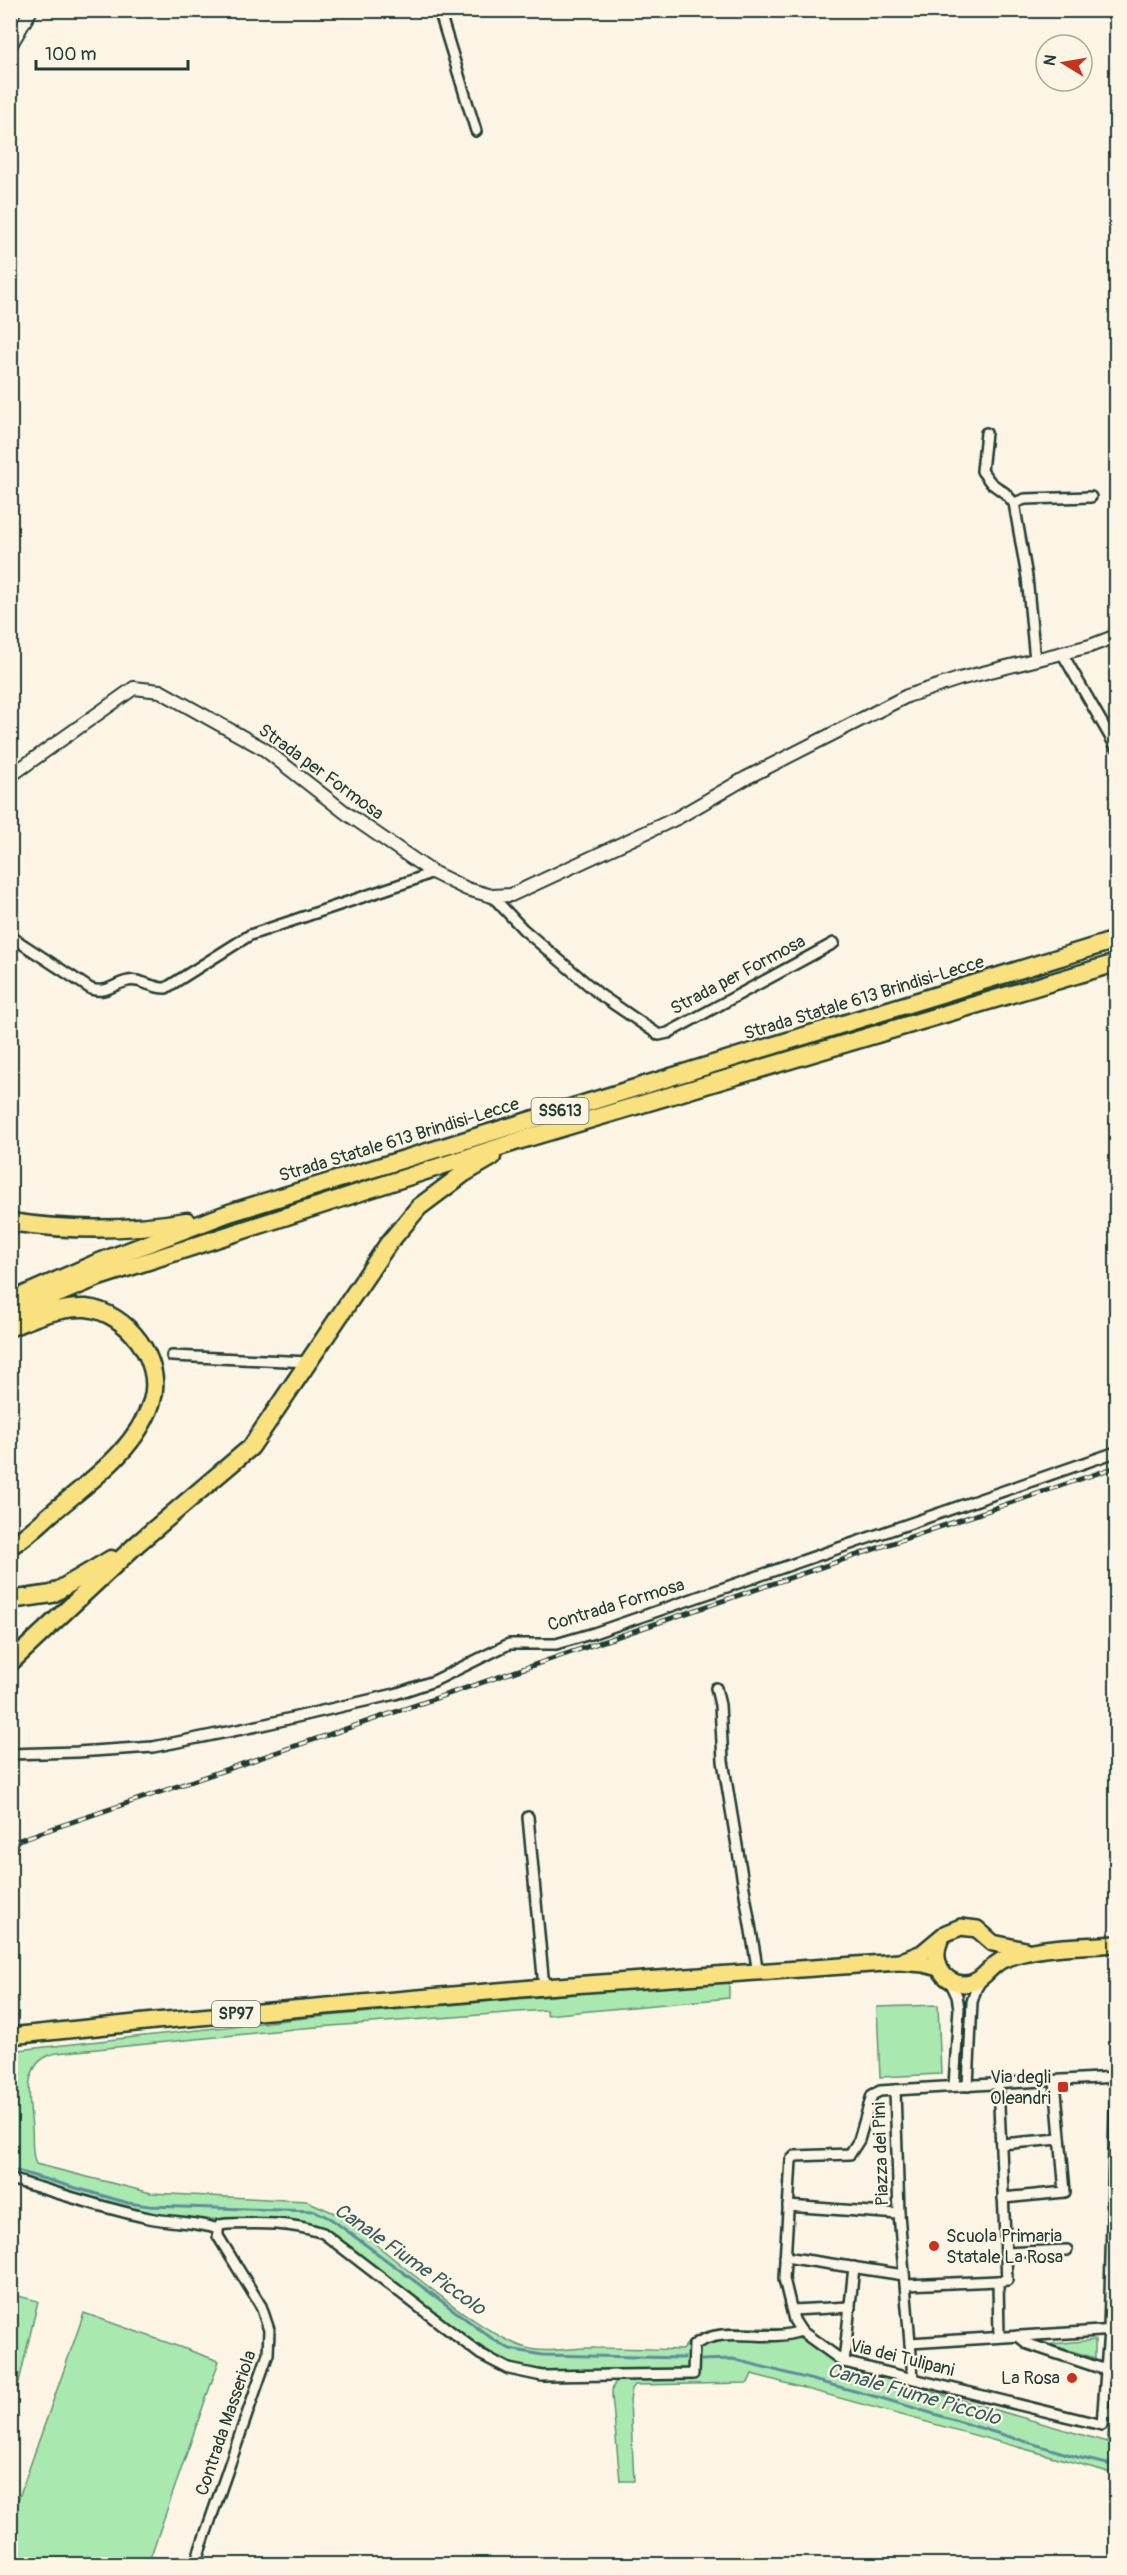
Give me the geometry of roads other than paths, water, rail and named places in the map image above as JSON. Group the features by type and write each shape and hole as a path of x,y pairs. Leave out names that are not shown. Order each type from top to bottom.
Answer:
{"highway":[{"name":"Strada Statale 613 Brindisi-Lecce","path":"10,1301 94,1263 230,1213 1116,940"},
{"name":"Strada Statale 613 Brindisi-Lecce","path":"10,1318 31,1305 96,1278 521,1140 1116,963"},
{"path":"10,1663 137,1544 251,1447 388,1244 419,1207 463,1174 521,1140"},
{"path":"10,1222 50,1228 108,1230 166,1225 230,1213"},
{"path":"10,1328 47,1312 87,1308 110,1316 139,1338 154,1370 152,1400 138,1431 111,1463 10,1546"},
{"path":"10,1600 52,1594 137,1544"}],"main road":[{"path":"1034,1951 1004,1947 989,1940 977,1929 969,1927 953,1929 940,1940 936,1954 944,1974 964,1984 980,1980 999,1962 1010,1957 1034,1951 1116,1944"},
{"name":"SP97","path":"899,1962 922,1953 940,1940"},
{"path":"987,1972 993,1955 989,1940"},
{"name":"SP97","path":"10,2036 544,1987 899,1962 924,1964 944,1974"}],"street":[{"path":"10,46 32,10"},
{"path":"439,10 476,131"},
{"path":"986,433 982,471 991,483 1014,503 1027,577 1035,660"},
{"path":"1014,503 1025,498 1091,497"},
{"name":"Strada per Formosa","path":"10,776 134,688 160,691 264,749 346,813 432,872 467,889 492,896 512,894 677,819 746,778 907,696 959,679 1062,653 1116,636"},
{"path":"1062,653 1116,747"},
{"path":"10,936 91,989 107,991 128,981 136,980 151,986 166,987 250,935 432,872"},
{"name":"Strada per Formosa","path":"492,896 522,928 599,994 659,1035 668,1034 834,943"},
{"path":"172,1356 310,1362"},
{"name":"Contrada Formosa","path":"10,1754 153,1747 262,1725 395,1694 434,1681 509,1644 556,1644 594,1633 1116,1452"},
{"path":"716,1688 720,1705 725,1773 758,1973"},
{"path":"528,1818 544,1987"},
{"path":"968,2085 972,2002 976,1989 987,1972"},
{"path":"944,1974 957,1996 959,2008 954,2086"},
{"path":"895,2090 1116,2077 1113,2330 1106,2370 1103,2412 1116,2413"},
{"path":"1004,2198 1065,2192 1055,2081"},
{"path":"785,2257 854,2267 905,2280 1007,2280 998,2084"},
{"name":"Piazza dei Pini","path":"895,2090 899,2214 788,2206 791,2160 795,2156 806,2154 850,2154 859,2140 872,2095 880,2091 895,2090"},
{"path":"1001,2144 1060,2139"},
{"path":"10,2179 136,2215 172,2222 202,2223 218,2229 220,2225 227,2224 270,2223 300,2226 323,2233 480,2354 509,2369 542,2376 693,2374 694,2345 705,2337 726,2334 767,2338 801,2331 792,2310 784,2279 788,2206"},
{"path":"899,2214 913,2378"},
{"name":"Contrada Masseriola","path":"195,2565 268,2354 269,2330 261,2306 218,2236 218,2229"},
{"path":"1006,2253 1067,2250"},
{"path":"844,2362 854,2267"},
{"path":"998,2281 999,2337"},
{"path":"792,2310 850,2307"},
{"path":"910,2343 1113,2330"},
{"name":"Via dei Tulipani","path":"801,2331 844,2362 1102,2425 1103,2412"},
{"path":"1018,2336 1028,2344 1106,2370"}],"waterway":[{"name":"Canale Fiume Piccolo","path":"10,2169 128,2203 149,2206 315,2211 331,2219 494,2340 510,2349 542,2355 684,2358"},
{"name":"Canale Fiume Piccolo","path":"702,2360 733,2359 881,2398 1077,2457 1116,2466"}],"railway":[{"path":"10,1843 1116,1467"}],"place":[{"name":"Via degli Oleandri","path":"1063,2087"},
{"name":"Scuola Primaria Statale La Rosa","path":"934,2246"},
{"name":"La Rosa","path":"1072,2378"}]}
